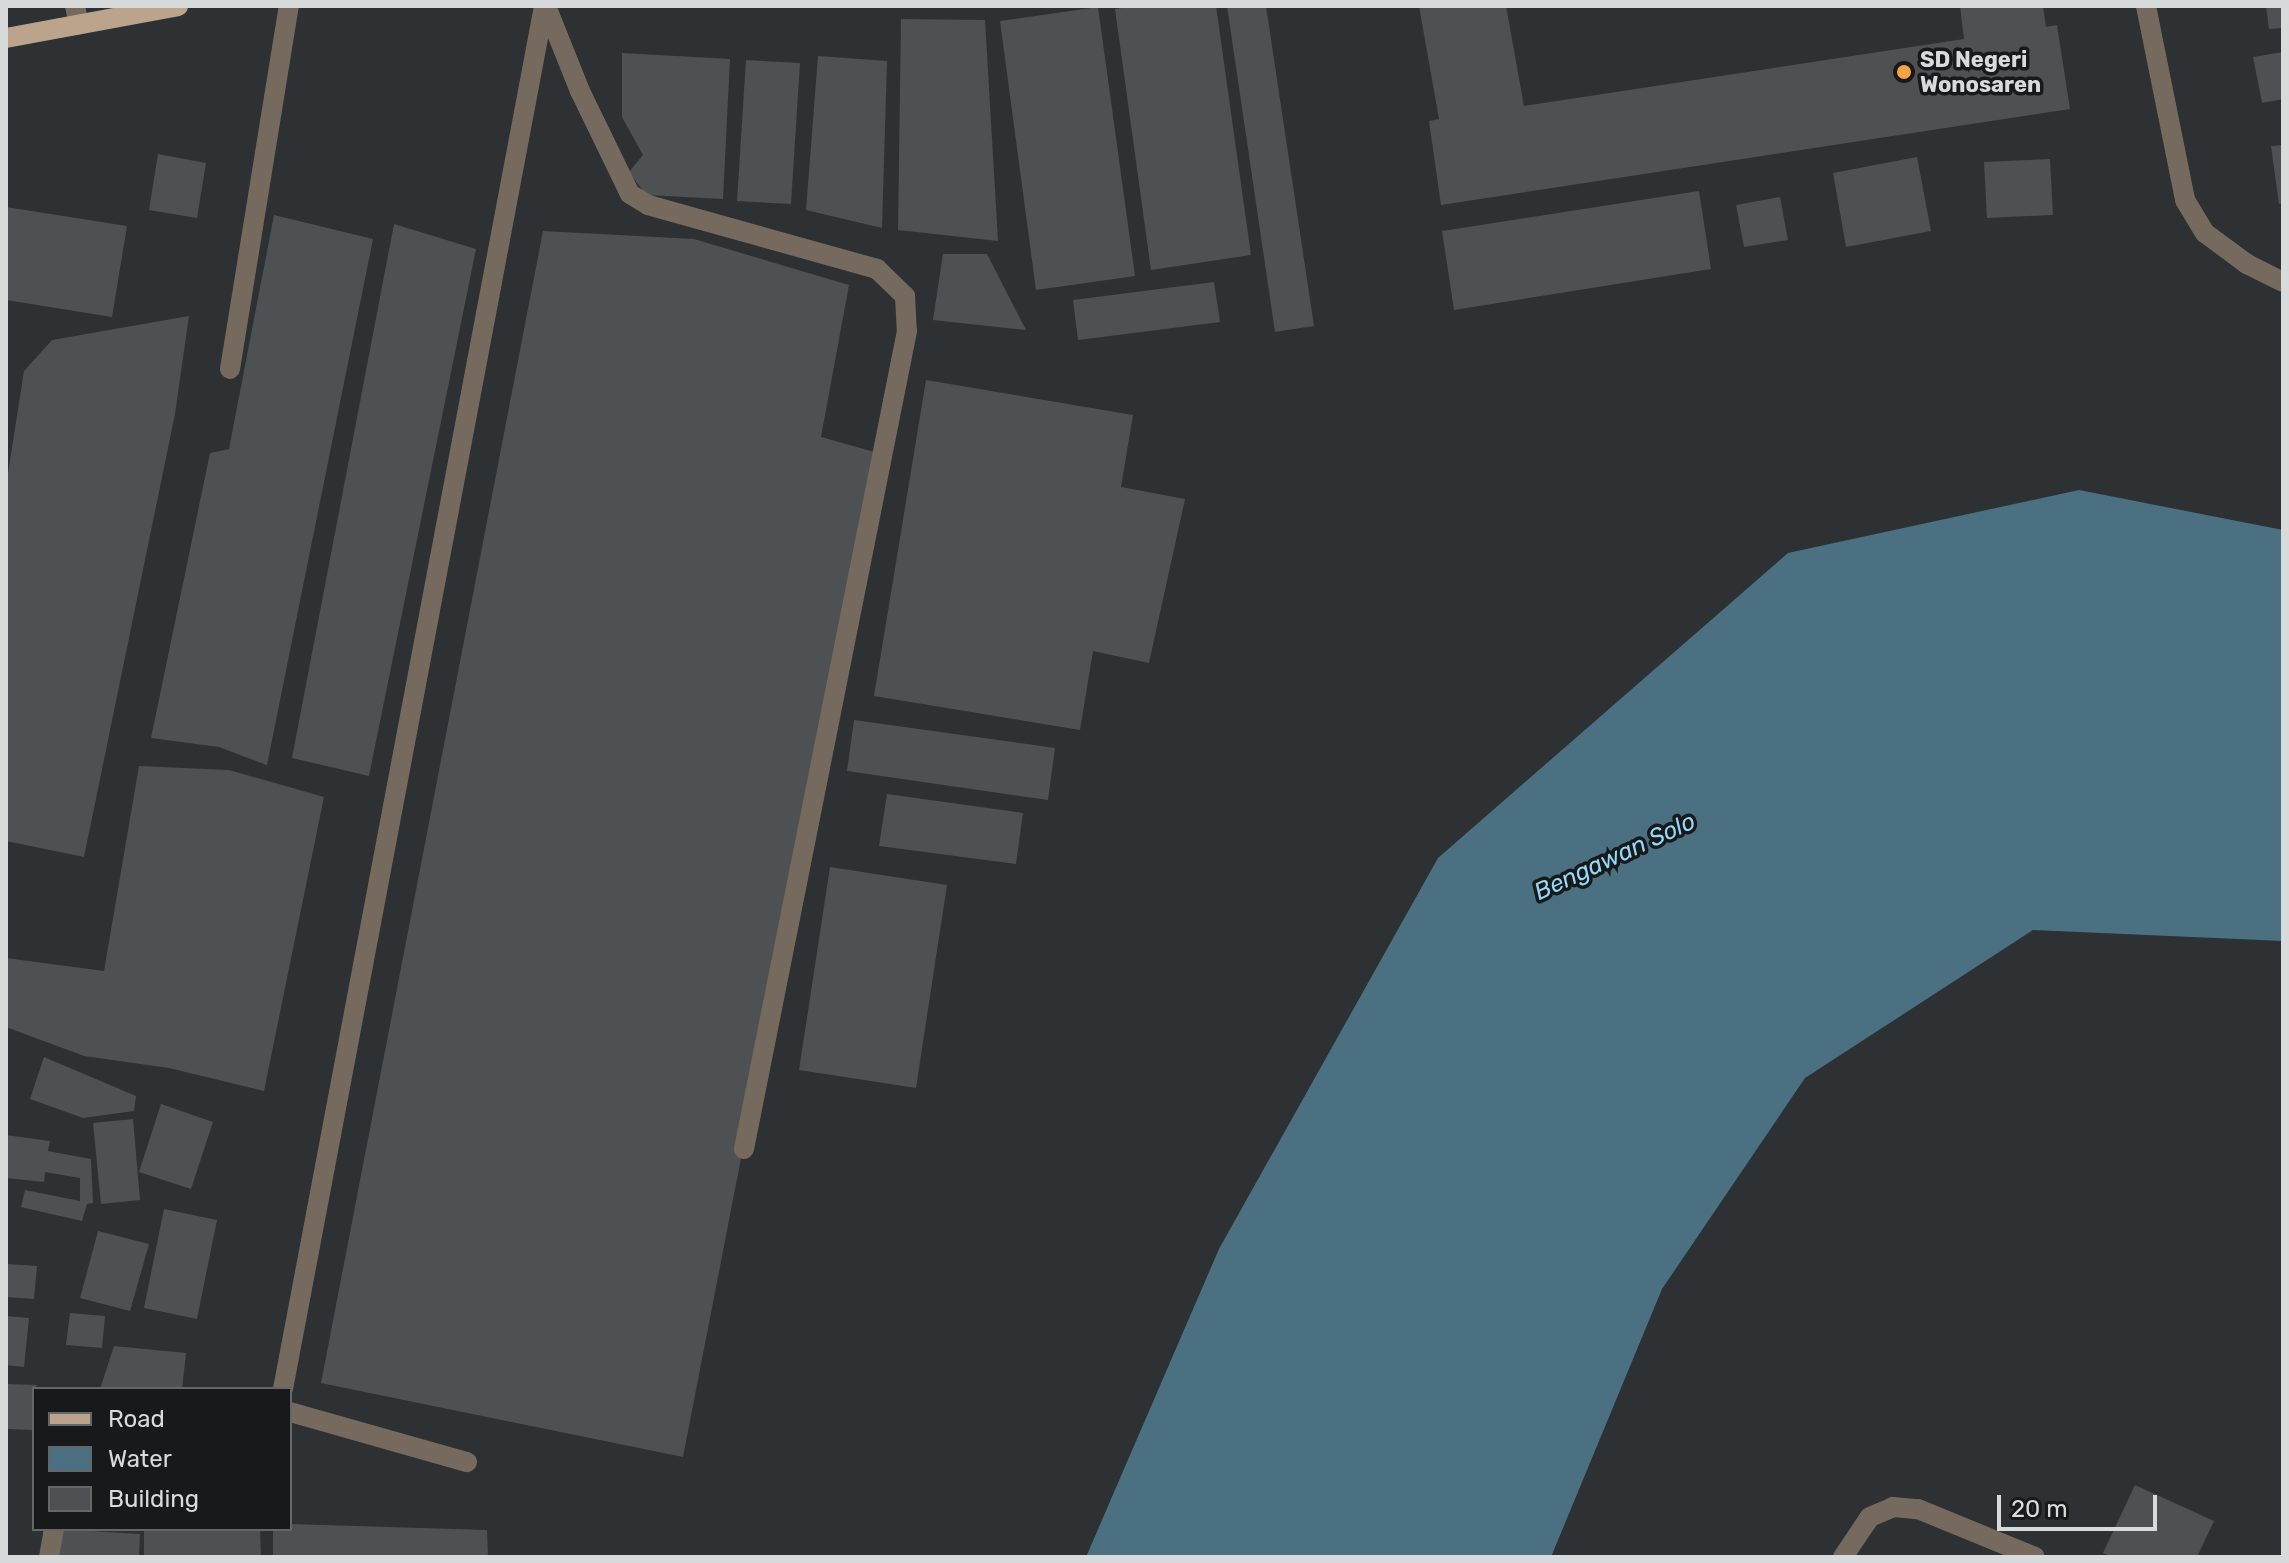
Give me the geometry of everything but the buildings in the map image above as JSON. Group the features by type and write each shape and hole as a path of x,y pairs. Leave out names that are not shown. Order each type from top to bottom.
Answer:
{"main road":[{"path":"6,38 77,16 178,6"}],"street":[{"path":"230,369 289,6"},
{"path":"545,6 580,91 630,194 648,205 877,269 905,296 907,331 744,1149"},
{"path":"283,1387 545,6"},
{"path":"2146,6 2185,200 2205,233 2247,264 2283,282"},
{"path":"292,1413 467,1462"},
{"path":"1843,1557 1870,1517 1893,1507 1918,1509 2035,1557"},
{"path":"49,1557 54,1531"}],"water":[{"name":"Bengawan Solo","path":"2079,490 2283,530 2283,941 2033,930 1805,1078 1662,1289 1551,1557 1086,1557 1219,1249 1438,858 1788,553"}],"place":[{"name":"SD Negeri Wonosaren","path":"1904,72"}]}
